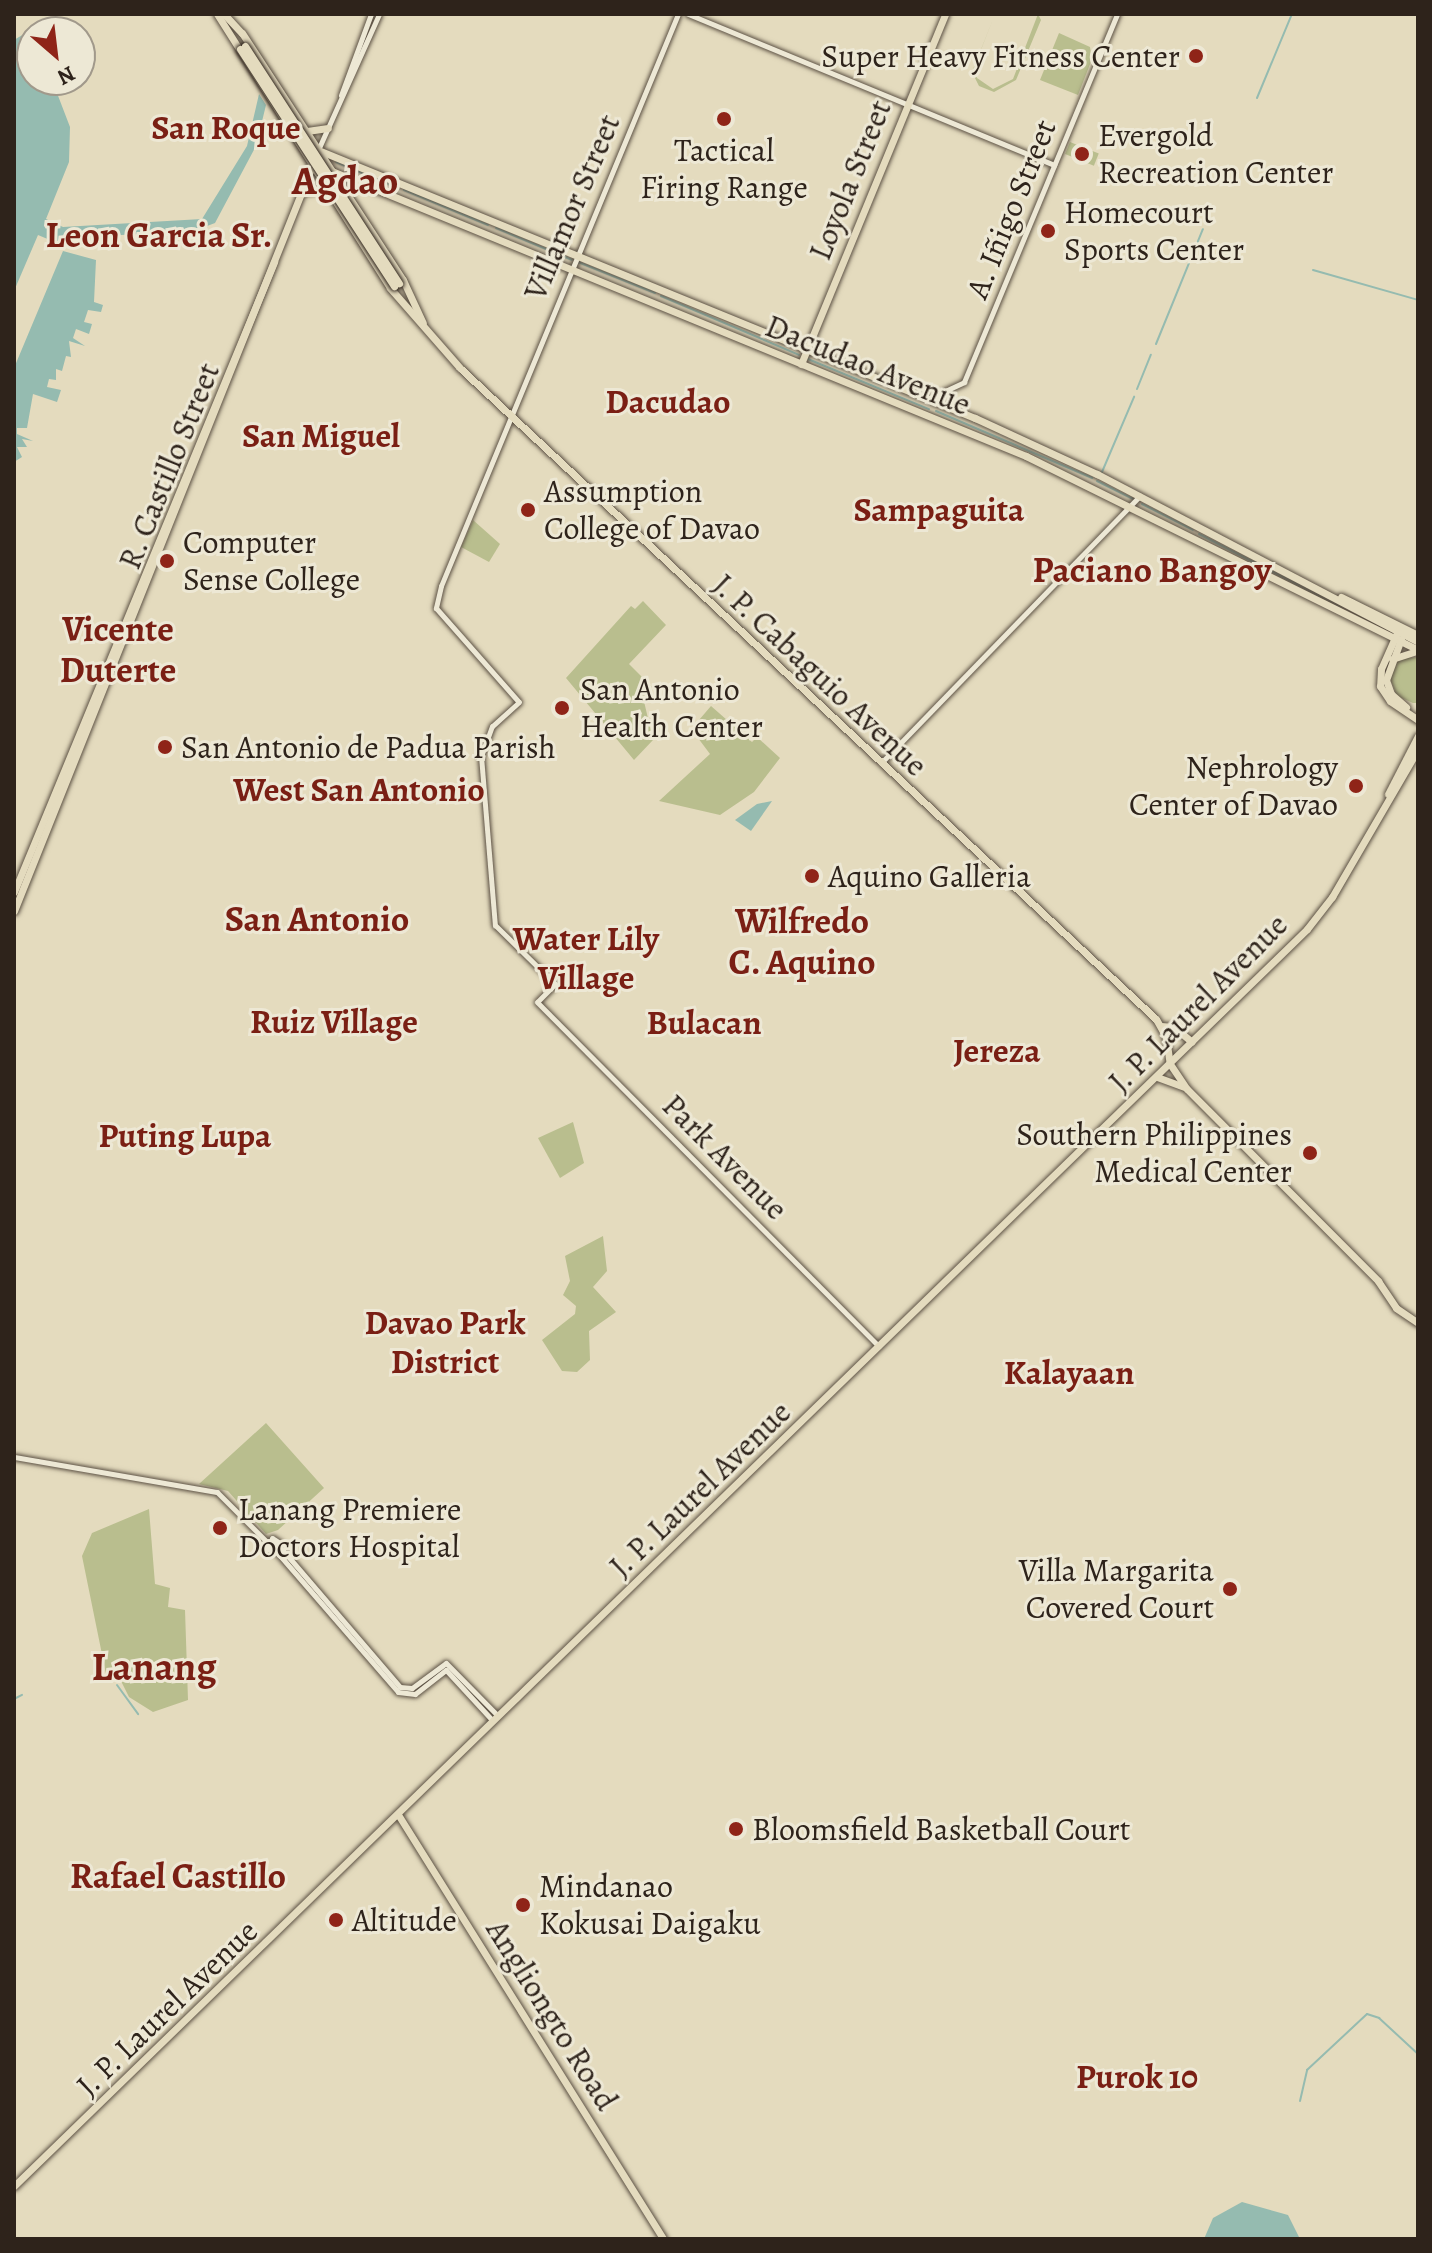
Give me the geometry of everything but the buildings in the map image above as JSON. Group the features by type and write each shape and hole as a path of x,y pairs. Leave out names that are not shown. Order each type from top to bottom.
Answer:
{"main road":[{"path":"217,14 227,24 397,284 415,302"},
{"path":"224,14 227,24"},
{"name":"Loyola Street","path":"801,364 945,14"},
{"name":"J. P. Cabaguio Avenue","path":"227,24 331,169 415,302 424,325"},
{"name":"J. P. Cabaguio Avenue","path":"227,24 229,41 406,308 510,419 1161,1026 1174,1027 1192,1042"},
{"path":"306,131 328,128"},
{"name":"Dacudao Avenue","path":"318,150 928,399 1140,496 1333,596 1418,635"},
{"name":"R. Castillo Street","path":"14,911 40,838 318,150"},
{"name":"Dacudao Avenue","path":"311,167 331,169 1026,456 1399,636"},
{"path":"348,196 350,188 360,181"},
{"path":"399,197 405,183"},
{"path":"302,191 325,188"},
{"path":"397,284 406,308"},
{"path":"1195,539 1202,528"},
{"name":"Dacudao Avenue","path":"1333,596 1399,636"},
{"path":"1399,636 1418,642"},
{"path":"1399,636 1418,651"},
{"path":"1399,636 1390,661 1387,685 1416,717 1417,737"},
{"path":"1399,636 1380,686 1390,701 1416,717"},
{"path":"1390,661 1418,651"},
{"path":"1403,704 1418,706"},
{"name":"J. P. Laurel Avenue","path":"1387,799 1417,737"},
{"name":"J. P. Laurel Avenue","path":"14,2186 399,1816 1321,914 1417,751"},
{"name":"R. Castillo Street","path":"14,892 40,838"},
{"path":"1161,1026 1170,1064 1187,1089 1378,1281 1396,1308 1418,1323"},
{"path":"1157,1077 1187,1089"},
{"name":"Angliongto Road","path":"399,1816 663,2239"}],"street":[{"path":"318,150 371,14"},
{"path":"341,96 379,14"},
{"name":"Villamor Street","path":"537,1002 555,984 501,935 493,912 480,749 492,726 519,702 440,616 436,600 678,14"},
{"path":"688,14 1054,165"},
{"name":"A. Iñigo Street","path":"928,399 960,387 978,351 1117,14"},
{"path":"880,764 1133,507 1140,496"},
{"name":"Park Avenue","path":"537,1002 880,1347"},
{"path":"14,1457 217,1492 278,1549 400,1694 415,1694 446,1666 497,1720"},
{"path":"267,1542 276,1538 278,1549"}],"green space":[{"path":"995,14 975,65 977,78 993,89 1013,79 1038,14 1041,20 1016,80 994,92 979,86 972,72"},
{"path":"1059,33 1090,47 1092,59 1078,95 1040,80"},
{"name":"Evergold Recreation Center","path":"1070,142 1099,154 1094,166 1065,154"},
{"path":"473,520 500,544 489,562 461,547"},
{"path":"643,601 666,625 629,664 652,687 643,697 653,740 634,760 566,678 631,606 635,609"},
{"path":"1418,657 1418,703 1413,703 1397,696 1389,676 1397,659"},
{"path":"711,706 752,742 757,737 780,758 754,792 720,815 659,801 710,754 698,738 699,720"},
{"path":"573,1122 584,1163 560,1178 538,1138"},
{"path":"603,1236 607,1271 593,1287 616,1312 589,1331 590,1360 577,1372 562,1371 542,1340 575,1314 576,1306 563,1295 570,1281 565,1256"},
{"path":"266,1423 324,1488 278,1530 266,1534 228,1491 199,1484"},
{"path":"149,1509 155,1584 170,1588 168,1607 185,1610 188,1700 153,1712 129,1697 118,1675 106,1674 82,1556 92,1533"}],"water":[{"path":"14,40 16,96 58,96 70,127 69,162 46,219 63,227 202,219 247,146 259,94 266,105 256,146 215,223 194,231 67,238 62,245 38,235 14,291"},
{"path":"63,251 96,260 94,302 103,305 101,312 88,310 84,322 92,324 89,334 76,329 73,338 85,346 69,341 71,357 66,356 62,371 56,369 56,380 49,379 47,387 61,390 57,402 33,394 27,428 17,428 17,434 33,441 22,439 27,447 17,447 22,457 14,462 14,368"},
{"path":"772,801 751,831 735,820 757,804"},
{"path":"1242,2202 1288,2215 1300,2239 1204,2239 1213,2218"}],"waterway":[{"path":"1257,98 1292,14"},
{"path":"336,162 398,188"},
{"path":"404,190 488,225"},
{"path":"496,228 572,260"},
{"path":"1156,344 1203,229"},
{"path":"578,262 655,293"},
{"path":"1313,270 1418,300"},
{"path":"661,296 799,355"},
{"path":"1137,389 1151,355"},
{"path":"808,359 929,409"},
{"path":"1102,472 1134,397"},
{"path":"936,411 1092,478"},
{"path":"1097,481 1133,499"},
{"path":"1142,504 1193,530"},
{"path":"1199,534 1341,607"},
{"path":"117,1685 138,1714"},
{"path":"14,1699 22,1695"},
{"path":"1300,2101 1307,2070 1367,2014 1379,2018 1418,2054"}],"place":[{"name":"Super Heavy Fitness Center","path":"1196,56"},
{"name":"Tactical Firing Range","path":"724,119"},
{"name":"Evergold Recreation Center","path":"1082,154"},
{"name":"Homecourt Sports Center","path":"1048,231"},
{"name":"Assumption College of Davao","path":"528,510"},
{"name":"Computer Sense College","path":"167,561"},
{"name":"San Antonio Health Center","path":"562,708"},
{"name":"San Antonio de Padua Parish","path":"165,747"},
{"name":"Nephrology Center of Davao","path":"1356,786"},
{"name":"Aquino Galleria","path":"812,876"},
{"name":"Southern Philippines Medical Center","path":"1310,1153"},
{"name":"Lanang Premiere Doctors Hospital","path":"220,1528"},
{"name":"Villa Margarita Covered Court","path":"1230,1589"},
{"name":"Bloomsfield Basketball Court","path":"736,1829"},
{"name":"Mindanao Kokusai Daigaku","path":"523,1905"},
{"name":"Altitude","path":"336,1920"}],"district":[{"name":"San Roque","path":"226,128"},
{"name":"Agdao","path":"345,181"},
{"name":"Leon Garcia Sr.","path":"159,235"},
{"name":"Dacudao","path":"668,402"},
{"name":"San Miguel","path":"321,436"},
{"name":"Sampaguita","path":"939,510"},
{"name":"Paciano Bangoy","path":"1152,570"},
{"name":"Vicente Duterte","path":"118,648"},
{"name":"West San Antonio","path":"359,790"},
{"name":"San Antonio","path":"317,919"},
{"name":"Wilfredo C. Aquino","path":"802,940"},
{"name":"Water Lily Village","path":"586,958"},
{"name":"Ruiz Village","path":"334,1022"},
{"name":"Bulacan","path":"704,1023"},
{"name":"Jereza","path":"997,1051"},
{"name":"Puting Lupa","path":"185,1136"},
{"name":"Davao Park District","path":"445,1342"},
{"name":"Kalayaan","path":"1069,1373"},
{"name":"Lanang","path":"154,1667"},
{"name":"Rafael Castillo","path":"178,1876"},
{"name":"Purok 10","path":"1137,2077"}]}
